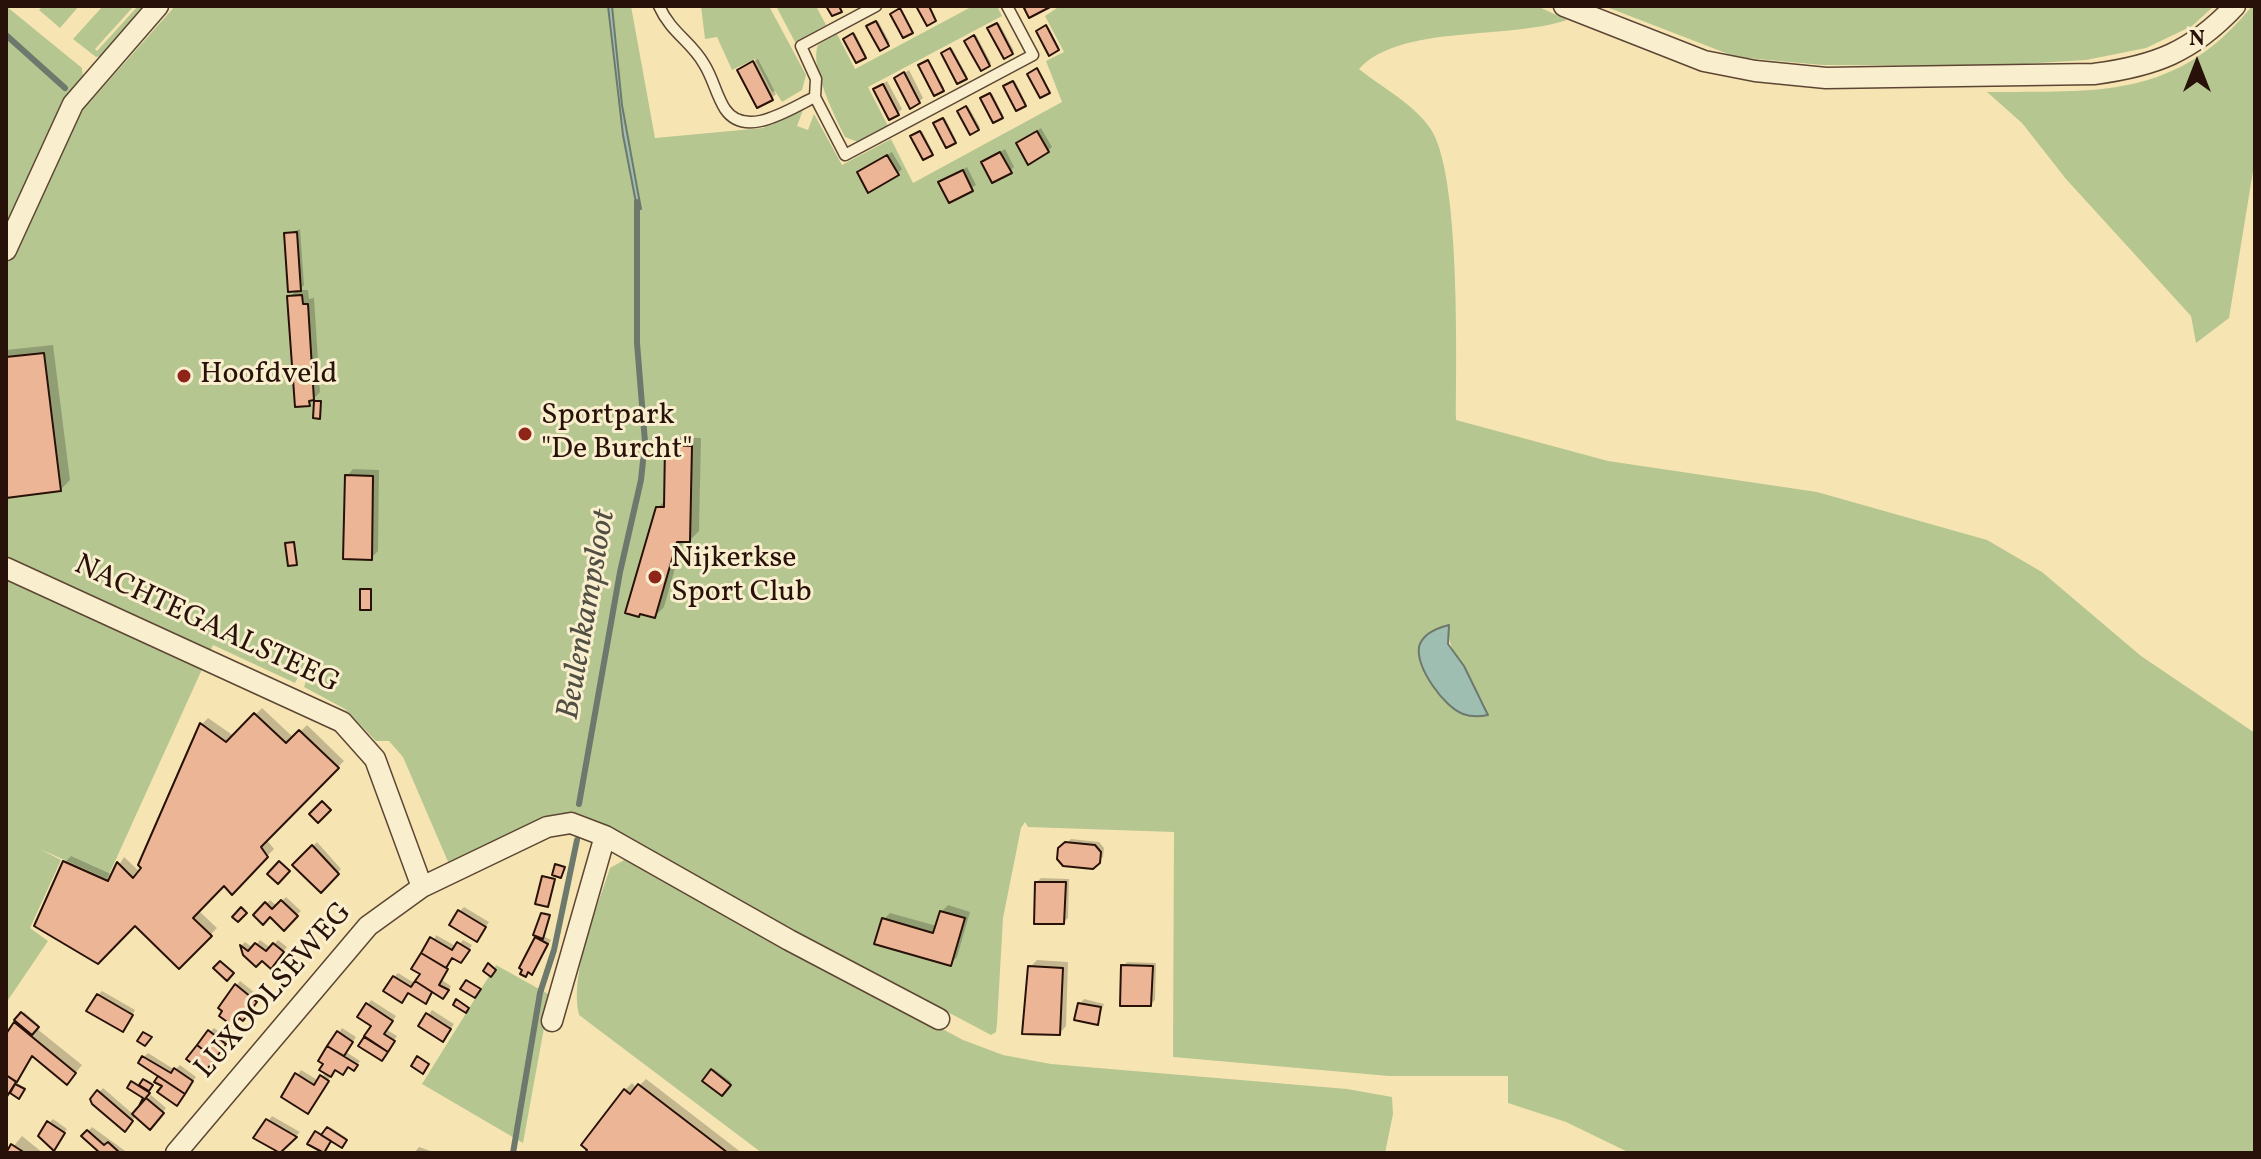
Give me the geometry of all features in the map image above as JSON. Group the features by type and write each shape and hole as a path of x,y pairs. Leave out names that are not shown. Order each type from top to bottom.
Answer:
{"street":[{"path":"6,250 73,104 158,6"},
{"path":"1564,6 1704,61 1755,71 1826,78 1966,78 2094,74 2151,64 2201,38 2235,6"},
{"name":"NACHTEGAALSTEEG","path":"6,568 342,722 375,759 422,887"},
{"name":"LUXOOLSEWEG","path":"176,1153 368,926 422,887 465,864 558,824 588,827 789,940 939,1019"},
{"path":"552,1021 605,836"}],"lane":[{"path":"659,6 675,35 704,63 727,112 734,117 762,121 815,97"},
{"path":"876,6 801,46 816,79 815,97 845,155 1033,55 1007,6"}],"green space":[{"path":"6,6 82,68 83,79 75,91 89,103 175,6 631,6 655,138 763,128 803,110 797,126 808,130 814,114 842,165 891,139 913,183 1062,102 1046,61 1064,52 1045,16 1060,6 1537,6 1567,20 1401,45 1377,55 1359,69 1423,119 1440,151 1447,184 1455,268 1456,420 1608,461 1817,492 1987,540 2042,572 2141,656 2255,733 2255,1153 1630,1153 1566,1122 1508,1103 1508,1076 1389,1076 1173,1057 1174,832 1028,827 1025,822 1021,828 1003,918 997,1024 996,1032 991,1035 585,820 449,864 403,757 389,741 376,741 345,709 304,687 307,678 299,675 295,683 213,645 107,879 40,849 61,860 30,928 48,941 6,1003","holes":["1448,626 1452,648 1462,667 1438,628"]},
{"path":"43,6 79,6 60,28 39,10"},
{"path":"103,6 134,6 95,49 97,51 138,6 147,6 102,56 96,57 73,39"},
{"path":"701,6 769,6 806,75 802,90 782,102 775,91 772,92 755,59 732,70 717,37 705,39"},
{"path":"776,6 816,6 826,25 795,42"},
{"path":"973,6 997,6 1002,16 868,87 888,126 858,142 845,137 820,78 816,54 818,45 837,34 855,69"},
{"path":"1604,6 2214,6 2192,26 2146,48 2086,60 1990,66 1822,65 1736,57"},
{"path":"2255,6 2255,159 2229,318 2196,343 2191,316 2066,179 2022,123 1987,92 2100,89 2133,84 2164,74 2194,59 2223,37"},
{"path":"626,859 963,1040 1003,1055 1051,1064 1347,1089 1392,1097 1393,1114 1385,1153 762,1153 579,1015 578,981 592,922 610,868"},
{"path":"496,965 550,995 523,1143 422,1084"}],"shaded area":[{"path":"608,6 612,6 622,105 641,209 637,208 623,135"},
{"path":"1449,625 1448,644 1464,666 1488,715 1469,716 1448,704 1433,686 1422,665 1419,647 1423,638"}],"building":[{"path":"826,6 839,6 842,12 832,16"},
{"path":"916,6 929,6 936,21 927,26"},
{"path":"1052,6 1029,18 1024,8"},
{"path":"900,8 913,33 903,38 890,14"},
{"path":"876,21 889,46 880,51 866,26"},
{"path":"997,23 1013,54 1004,59 987,28"},
{"path":"1046,25 1059,50 1049,56 1036,31"},
{"path":"853,33 866,58 856,63 843,39"},
{"path":"974,35 990,66 981,71 964,41"},
{"path":"950,48 967,79 957,84 941,53"},
{"path":"928,60 944,91 934,96 918,65"},
{"path":"753,61 773,100 757,108 737,70"},
{"path":"1037,68 1050,93 1040,98 1027,74"},
{"path":"904,72 920,103 910,109 894,78"},
{"path":"1013,81 1026,106 1016,111 1003,86"},
{"path":"883,84 899,115 889,120 873,89"},
{"path":"990,93 1003,118 993,123 980,98"},
{"path":"966,106 979,130 970,135 957,111"},
{"path":"943,118 956,143 946,148 933,123"},
{"path":"920,131 933,155 923,160 910,136"},
{"path":"1037,131 1049,152 1028,165 1016,143"},
{"path":"1000,152 1012,173 992,183 981,162"},
{"path":"887,155 899,175 868,193 857,172"},
{"path":"963,170 973,191 949,203 938,182"},
{"path":"297,232 301,291 288,292 284,233"},
{"path":"302,295 303,304 308,304 314,400 309,401 310,406 295,407 287,296"},
{"path":"44,353 61,491 6,498 6,357"},
{"path":"314,401 321,401 320,419 313,418"},
{"path":"665,445 692,446 690,542 677,542 655,618 640,614 639,617 625,613 656,507 664,507"},
{"path":"345,475 373,476 372,560 343,559"},
{"path":"294,542 297,565 288,566 285,543"},
{"path":"360,589 371,589 371,610 360,610"},
{"path":"254,713 286,743 299,730 339,768 261,847 268,857 232,895 224,886 193,918 212,936 179,969 135,926 98,964 34,926 63,861 108,881 117,862 133,878 141,868 138,865 200,723 226,742"},
{"path":"322,801 331,810 318,823 309,814"},
{"path":"1065,842 1095,845 1101,852 1100,863 1093,869 1063,866 1057,859 1058,848"},
{"path":"312,845 339,874 321,893 292,865"},
{"path":"279,861 290,871 278,884 267,874"},
{"path":"555,864 565,867 561,878 552,875"},
{"path":"542,876 555,879 548,907 535,904"},
{"path":"1035,882 1066,882 1064,924 1034,924"},
{"path":"281,900 298,916 284,931 270,917 263,925 253,915 265,902 272,909"},
{"path":"241,907 247,913 238,922 232,917"},
{"path":"458,910 486,927 477,942 449,925"},
{"path":"940,911 965,918 951,966 874,944 882,918 933,933"},
{"path":"541,913 550,915 543,939 533,935"},
{"path":"430,937 452,950 457,942 470,950 461,963 452,958 446,968 421,953"},
{"path":"535,937 548,944 532,975 528,972 526,977 520,974 522,970 519,968"},
{"path":"255,943 266,951 273,943 284,952 271,969 262,961 256,967 243,955 240,945 248,951"},
{"path":"421,953 448,969 439,985 449,990 443,999 415,981 420,974 411,969"},
{"path":"220,961 234,973 227,981 213,968"},
{"path":"488,963 496,970 491,977 483,971"},
{"path":"1121,965 1153,966 1151,1006 1120,1006"},
{"path":"1028,966 1063,968 1060,1035 1022,1034"},
{"path":"393,976 411,987 415,981 432,992 426,1004 408,993 402,1003 383,991"},
{"path":"466,980 481,989 475,998 460,989"},
{"path":"235,984 257,1002 243,1021 239,1018 233,1026 219,1016 222,1011 218,1008"},
{"path":"97,994 133,1015 123,1032 86,1011"},
{"path":"456,999 469,1008 466,1013 453,1005"},
{"path":"366,1003 393,1021 384,1034 395,1041 388,1052 364,1036 371,1026 357,1017"},
{"path":"1078,1003 1101,1007 1098,1025 1074,1020"},
{"path":"21,1012 39,1027 32,1035 14,1020"},
{"path":"426,1013 451,1029 443,1042 418,1026"},
{"path":"14,1022 76,1073 67,1085 32,1056 17,1082 6,1075 6,1034"},
{"path":"208,1030 226,1044 215,1059 197,1045"},
{"path":"337,1031 353,1042 344,1056 327,1046"},
{"path":"143,1032 152,1037 145,1046 137,1041"},
{"path":"364,1037 388,1052 382,1061 358,1046"},
{"path":"197,1045 215,1059 204,1073 186,1059"},
{"path":"327,1046 358,1065 354,1071 348,1067 343,1075 335,1070 331,1077 319,1070 323,1064 318,1061"},
{"path":"142,1056 171,1073 174,1068 193,1081 185,1094 138,1063"},
{"path":"417,1056 429,1064 423,1074 411,1066"},
{"path":"711,1069 731,1085 722,1096 702,1081"},
{"path":"295,1073 314,1085 320,1075 329,1081 308,1114 281,1097"},
{"path":"6,1075 16,1082 6,1098"},
{"path":"158,1076 185,1094 177,1106 157,1092 162,1086 154,1082"},
{"path":"143,1079 153,1085 149,1091 139,1085"},
{"path":"131,1081 150,1093 139,1106 143,1098 127,1088"},
{"path":"15,1084 25,1089 19,1099 10,1093"},
{"path":"638,1084 728,1153 585,1153 587,1150 581,1145 624,1089 630,1094"},
{"path":"97,1090 133,1121 125,1132 92,1104 90,1099"},
{"path":"146,1098 164,1113 150,1130 132,1114"},
{"path":"266,1119 297,1137 280,1153 253,1138"},
{"path":"47,1121 65,1133 54,1151 38,1136"},
{"path":"327,1127 347,1140 342,1148 321,1135"},
{"path":"87,1130 104,1145 108,1142 120,1153 100,1153 81,1136"},
{"path":"315,1131 331,1141 324,1153 307,1144"},
{"path":"11,1144 25,1153 6,1153"}],"waterway":[{"path":"6,35 65,88"},
{"name":"Beulenkampsloot","path":"579,804 620,572 641,480 645,442 637,343 637,202"},
{"name":"Beulenkampsloot","path":"513,1153 540,993 554,950 577,840"}],"place":[{"name":"Hoofdveld","path":"184,376"},
{"name":"Sportpark \"De Burcht\"","path":"525,434"},
{"name":"Nijkerkse Sport Club","path":"655,577"}]}
